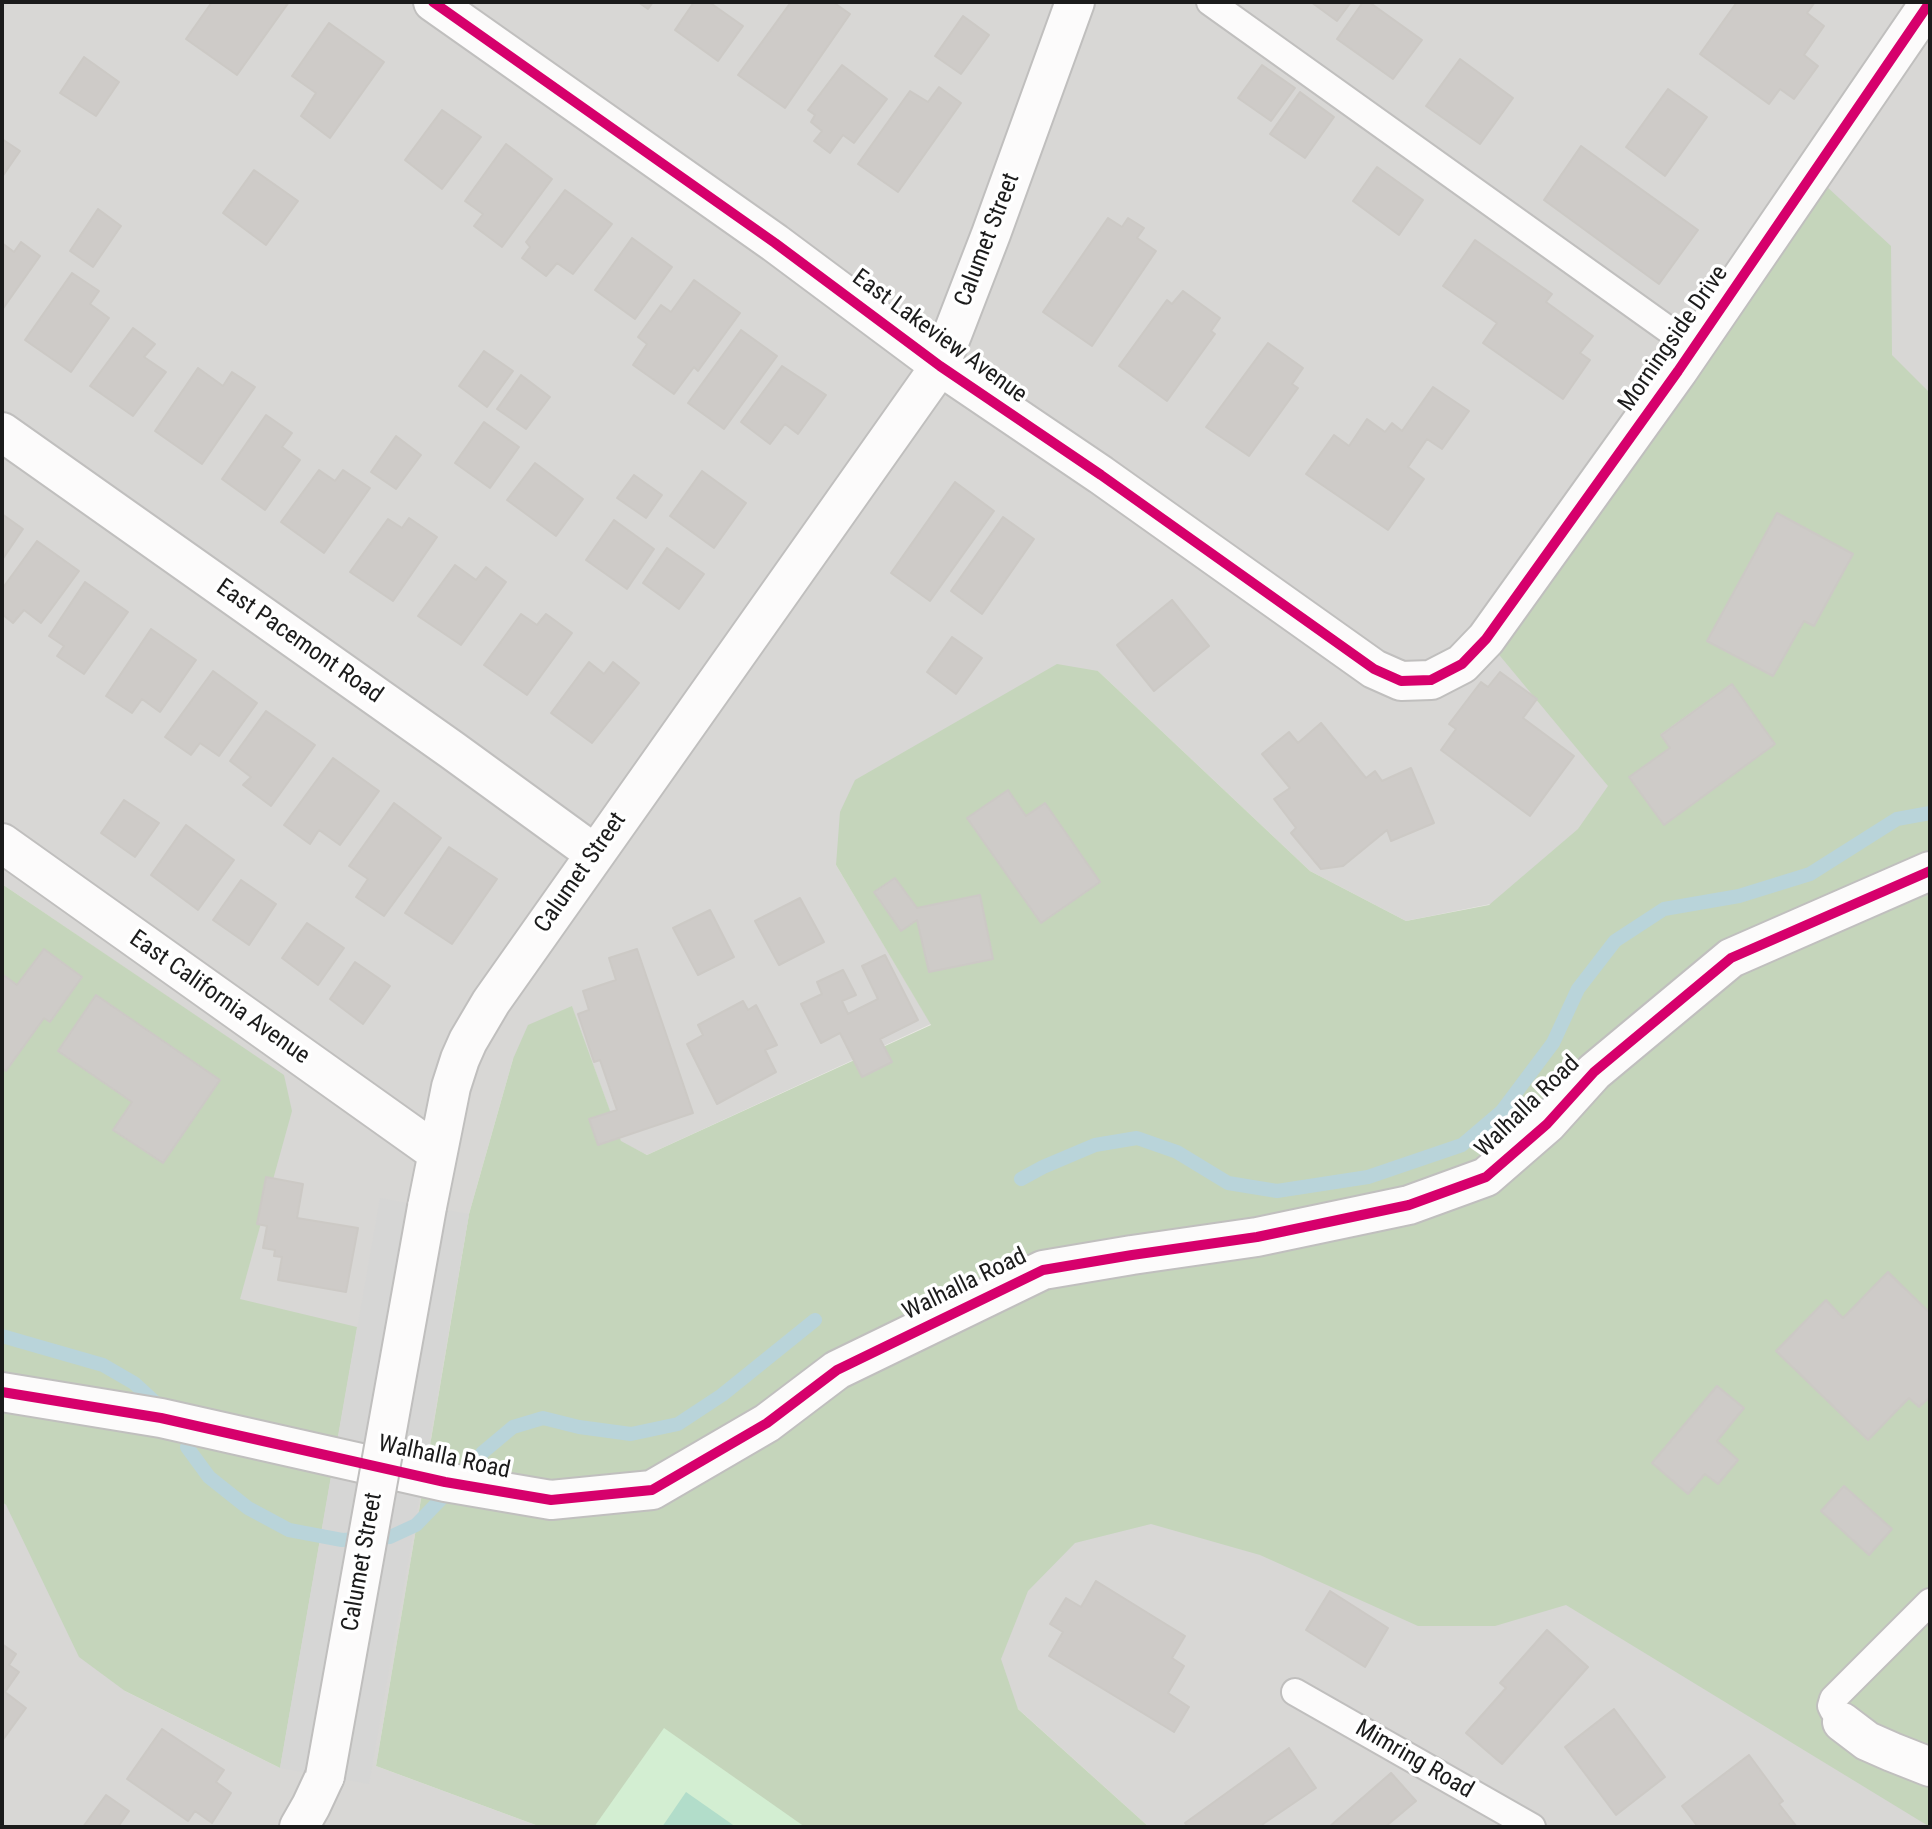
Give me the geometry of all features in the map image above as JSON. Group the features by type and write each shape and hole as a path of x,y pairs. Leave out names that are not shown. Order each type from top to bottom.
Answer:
{"street":[{"name":"East Lakeview Avenue","path":"433,2 775,243 940,366 1101,475 1374,669 1401,681 1431,681"},
{"name":"Calumet Street","path":"299,1827 325,1776 436,1152 450,1087 460,1059 491,1002 940,366 1075,2"},
{"name":"Morningside Drive","path":"1431,681 1462,664 1486,639 1694,348 1930,2"},
{"name":"East Pacemont Road","path":"2,432 595,854"},
{"name":"East California Avenue","path":"2,844 436,1152"},
{"name":"Walhalla Road","path":"2,1392 161,1418 445,1482 551,1500 652,1490 766,1423 837,1370 1043,1270 1257,1237 1397,1208 1486,1178 1547,1124 1594,1072 1731,958 1930,871"},
{"path":"1842,1722 1867,1741 1930,1767"}],"lane":[{"path":"1210,2 1694,348"},
{"path":"1842,1722 1831,1706 1833,1699 1930,1602"},
{"name":"Mimring Road","path":"1296,1692 1532,1827"}],"shaded area":[{"path":"2,2 1930,2 1930,616 1750,852 1406,921 1310,871 1098,671 836,865 931,1024 647,1155 621,1142 572,1007 513,1059 469,1214 376,1766 541,1827 2,1827 2,1502 125,1691 280,1768 222,1362 284,1076 2,884"},
{"path":"1930,1236 1930,1827 1149,1827 965,1661 1074,1417 1700,1356"}],"green space":[{"path":"1813,174 1891,246 1892,355 1930,393 1930,1313 1888,1272 1843,1318 1825,1301 1776,1351 1867,1440 1909,1398 1919,1407 1930,1397 1930,1827 1566,1605 1495,1626 1418,1626 1260,1555 1151,1524 1075,1543 1028,1591 1001,1659 1018,1709 1149,1827 541,1827 376,1766 469,1214 513,1059 528,1025 572,1006 621,1141 647,1155 931,1025 836,865 840,812 855,780 1057,664 1098,671 1310,871 1406,921 1489,905 1578,829 1608,786 1486,639","holes":["1777,513 1853,554 1814,626 1804,621 1773,676 1708,641","1731,684 1775,744 1664,825 1629,777 1670,748 1661,734","1026,816 1100,882 1041,923 968,818","895,878 917,908 980,896 993,959 929,972 917,920 900,930 874,892","1717,1386 1744,1408 1717,1441 1738,1460 1718,1484 1705,1474 1688,1493 1652,1463","1843,1486 1892,1529 1869,1555 1821,1511"]},
{"path":"2,884 284,1075 292,1111 240,1299 357,1327 280,1768 125,1691 79,1657 6,1505 2,1502 2,1068 6,1071 44,1018 50,1022 82,977 44,949 17,985 2,974","holes":["96,995 220,1080 163,1163 113,1130 132,1102 58,1051"]},
{"path":"664,1728 805,1827 594,1827"},
{"path":"686,1792 736,1827 662,1827"}],"pier":[{"path":"380,1198 469,1214 369,1784 280,1768"}],"building":[{"path":"212,2 289,2 237,75 186,39"},
{"path":"638,2 653,2 648,9"},
{"path":"694,2 709,2 743,26 718,61 675,30"},
{"path":"791,2 833,2 850,14 785,108 738,75"},
{"path":"1311,2 1351,2 1337,21"},
{"path":"1363,2 1369,2 1422,40 1393,79 1337,39"},
{"path":"1737,2 1815,2 1807,13 1824,26 1804,55 1818,66 1794,99 1780,89 1769,104 1700,54"},
{"path":"963,16 989,35 961,74 935,56"},
{"path":"329,23 384,62 330,138 301,116 316,93 292,76"},
{"path":"84,57 119,82 96,116 60,93"},
{"path":"1460,59 1513,98 1480,144 1426,106"},
{"path":"842,65 887,99 854,143 843,135 830,153 814,141 822,131 811,122 815,115 808,110"},
{"path":"1262,65 1295,88 1271,121 1238,98"},
{"path":"939,87 961,103 898,192 858,164 910,91 928,102"},
{"path":"1668,89 1707,117 1665,176 1626,147"},
{"path":"1300,92 1334,117 1305,158 1270,134"},
{"path":"442,110 481,137 442,189 405,160"},
{"path":"2,139 20,151 2,177"},
{"path":"506,144 552,179 502,247 474,226 483,214 465,201"},
{"path":"1581,146 1698,230 1659,284 1544,200"},
{"path":"1377,167 1423,200 1399,235 1353,201"},
{"path":"254,170 298,201 266,245 223,213"},
{"path":"565,190 612,224 573,274 557,263 546,276 522,258 530,247 526,242"},
{"path":"98,209 121,226 93,267 70,251"},
{"path":"1108,218 1122,227 1128,218 1144,228 1137,238 1156,251 1092,346 1043,312"},
{"path":"632,238 672,267 635,319 595,290"},
{"path":"1475,240 1552,294 1546,302 1593,336 1580,353 1590,360 1563,399 1483,343 1497,323 1443,286"},
{"path":"21,242 40,256 2,310 2,243 14,252"},
{"path":"72,273 99,291 90,304 109,318 71,372 25,340"},
{"path":"694,280 740,313 698,371 694,367 674,394 633,365 647,344 638,337 661,305 671,312"},
{"path":"1183,291 1220,318 1211,331 1215,334 1167,401 1119,366 1167,300 1172,304"},
{"path":"133,328 155,344 144,357 166,372 133,416 90,386"},
{"path":"741,330 777,356 724,429 688,403"},
{"path":"1268,343 1303,368 1292,384 1298,388 1249,456 1206,427"},
{"path":"484,351 513,371 487,407 459,386"},
{"path":"782,366 826,395 798,434 785,424 770,444 741,422"},
{"path":"198,368 223,386 232,372 255,387 202,464 155,431"},
{"path":"521,375 550,397 526,429 497,409"},
{"path":"1433,387 1469,411 1442,449 1427,439 1408,467 1424,479 1388,530 1306,474 1334,435 1349,446 1367,419 1385,432 1392,423 1402,431"},
{"path":"266,415 292,433 282,447 300,460 265,510 222,479"},
{"path":"484,422 519,447 490,488 455,463"},
{"path":"396,436 421,455 396,489 371,472"},
{"path":"535,463 583,499 556,536 507,500"},
{"path":"319,470 335,481 343,470 370,488 324,553 281,522"},
{"path":"702,471 746,503 714,548 670,516"},
{"path":"634,475 662,495 646,518 617,498"},
{"path":"955,482 994,511 930,601 891,573"},
{"path":"1777,513 1853,554 1814,626 1804,621 1773,676 1707,641"},
{"path":"2,514 23,529 2,560"},
{"path":"1003,517 1034,539 982,614 951,591"},
{"path":"409,518 437,537 393,601 350,572 388,519 402,528"},
{"path":"614,520 654,549 627,589 586,560"},
{"path":"37,541 79,571 41,623 24,610 13,623 2,614 2,589"},
{"path":"667,548 704,574 679,609 643,583"},
{"path":"455,565 476,580 486,567 506,582 461,645 418,616"},
{"path":"85,582 128,612 84,674 57,656 64,646 49,636"},
{"path":"1172,600 1209,646 1154,691 1117,645"},
{"path":"521,614 537,625 546,614 572,633 527,695 484,665"},
{"path":"151,629 196,660 160,712 142,699 132,713 106,696"},
{"path":"952,637 982,658 956,694 927,672"},
{"path":"589,662 604,674 613,662 639,683 592,743 551,713"},
{"path":"213,671 257,703 219,756 200,743 191,755 165,737"},
{"path":"1500,672 1537,699 1523,718 1574,756 1530,816 1441,750 1456,729 1449,724 1481,682 1488,687"},
{"path":"1732,684 1775,744 1664,825 1629,777 1670,748 1661,735"},
{"path":"266,711 315,745 271,806 243,785 251,777 230,761"},
{"path":"1321,723 1366,778 1375,771 1382,781 1411,768 1434,823 1391,841 1387,830 1343,866 1321,869 1291,833 1296,828 1274,799 1290,788 1262,754 1289,732 1298,743"},
{"path":"333,758 379,791 340,845 319,830 310,844 284,825"},
{"path":"1008,790 1026,816 1045,803 1100,882 1041,923 967,818"},
{"path":"124,800 159,823 135,857 101,833"},
{"path":"394,803 441,838 384,916 356,897 368,879 349,866"},
{"path":"186,825 234,860 198,910 151,875"},
{"path":"449,847 497,879 452,944 405,913"},
{"path":"895,878 917,908 980,895 993,959 929,972 917,920 901,931 874,892"},
{"path":"241,880 276,904 249,945 213,920"},
{"path":"800,898 824,942 779,965 755,921"},
{"path":"710,910 734,957 698,975 673,928"},
{"path":"307,923 344,948 318,985 282,958"},
{"path":"44,949 82,977 50,1022 44,1018 6,1071 2,1068 2,974 17,985"},
{"path":"637,949 693,1113 598,1145 589,1119 617,1110 600,1060 594,1062 578,1014 589,1010 583,991 616,980 609,958"},
{"path":"885,955 918,1020 880,1039 892,1062 862,1077 840,1033 821,1043 801,1004 822,994 817,982 843,970 856,995 842,1001 848,1014 878,999 862,966"},
{"path":"355,962 390,986 363,1024 330,999"},
{"path":"96,995 220,1080 163,1163 113,1130 132,1102 58,1051"},
{"path":"743,1001 748,1010 756,1005 777,1045 765,1050 776,1072 717,1104 687,1044 703,1035 698,1025"},
{"path":"266,1177 303,1184 297,1218 358,1228 346,1292 278,1280 282,1257 274,1256 275,1250 263,1248 267,1226 257,1224"},
{"path":"1888,1272 1930,1313 1930,1397 1919,1407 1909,1398 1868,1440 1776,1351 1826,1300 1843,1318"},
{"path":"1717,1386 1744,1408 1717,1441 1738,1460 1718,1484 1705,1474 1688,1494 1652,1463"},
{"path":"1844,1486 1892,1529 1869,1555 1821,1511"},
{"path":"1096,1581 1185,1636 1172,1658 1184,1666 1168,1693 1189,1707 1174,1732 1049,1656 1063,1632 1050,1624 1066,1598 1081,1607"},
{"path":"1330,1591 1388,1628 1365,1667 1306,1630"},
{"path":"1547,1630 1588,1667 1502,1764 1466,1733 1506,1688 1500,1683"},
{"path":"2,1644 16,1654 9,1665 19,1672 5,1692 26,1708 2,1741"},
{"path":"1614,1709 1665,1777 1616,1815 1565,1747"},
{"path":"162,1729 224,1770 216,1782 231,1793 212,1823 195,1811 188,1821 127,1779"},
{"path":"1289,1748 1316,1788 1263,1824 1264,1827 1188,1827 1185,1823"},
{"path":"1749,1755 1783,1801 1779,1804 1797,1827 1698,1827 1682,1806"},
{"path":"1391,1773 1416,1801 1385,1827 1329,1827"},
{"path":"106,1795 129,1811 118,1827 83,1827"}],"waterway":[{"path":"1021,1179 1095,1145 1137,1138 1177,1152 1228,1183 1277,1191 1368,1177 1462,1145 1502,1111 1553,1043 1578,989 1615,941 1664,909 1739,896 1810,874 1897,819 1930,813"},
{"path":"482,1453 513,1427 543,1418 579,1427 631,1434 678,1424 722,1395 815,1320"},
{"path":"2,1336 103,1365 134,1383 158,1405"},
{"path":"187,1447 209,1477 248,1508 289,1530 342,1540 390,1537 416,1525 444,1496"}],"cycle path":[{"path":"433,2 775,243 940,366 1101,475 1374,669 1401,681 1431,680 1462,664 1486,639 1678,371 1930,2"},
{"path":"2,1392 161,1418 445,1482 551,1500 652,1490 767,1423 837,1370 1043,1270 1257,1237 1409,1205 1486,1177 1547,1124 1594,1072 1731,958 1930,871"}]}
